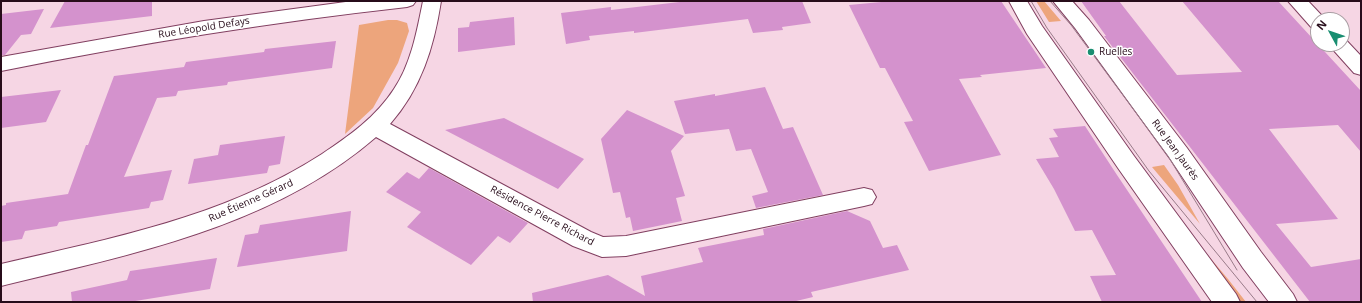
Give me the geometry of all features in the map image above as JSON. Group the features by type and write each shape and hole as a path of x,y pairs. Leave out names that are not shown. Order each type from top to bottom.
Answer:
{"street":[{"name":"Rue Léopold Defays","path":"1,64 226,24 304,12 407,1"},
{"name":"Rue Étienne Gérard","path":"1,275 145,240 221,215 272,194 301,179 334,158 376,126 393,107 412,76 425,40 432,1"},
{"path":"1018,1 1034,30 1126,162 1227,302"},
{"name":"Rue Jean Jaurès","path":"1062,1 1082,24 1179,154 1247,254 1284,302"},
{"path":"1296,1 1310,16"},
{"path":"1346,52 1361,68"},
{"name":"Résidence Pierre Richard","path":"376,126 582,240 602,247 626,246 864,197"}],"shaded area":[{"path":"1036,1 1044,1 1061,21 1049,22"},
{"path":"397,20 407,23 409,31 398,63 373,108 345,134 359,25"},
{"path":"1164,165 1178,185 1200,224 1152,167"},
{"path":"1184,227 1228,279 1246,302 1236,302"}],"building":[{"path":"65,1 152,1 152,16 50,28"},
{"path":"688,1 802,1 811,23 782,27 783,30 753,33 748,19 634,33 634,31 589,36 590,40 566,44 561,13 611,7 611,10"},
{"path":"892,1 1001,1 1046,68 980,75 982,77 959,79 1001,155 929,171 904,122 913,121 885,68 880,68 849,5"},
{"path":"1081,1 1119,1 1177,75 1242,72 1182,1 1278,1 1310,36 1310,52 1325,52 1361,91 1361,152 1338,125 1269,129 1338,219 1276,224 1311,267 1361,259 1361,302 1310,302 1104,36 1106,36"},
{"path":"44,9 31,34 21,35 5,55 1,55 1,14"},
{"path":"514,17 515,45 458,52 458,28 469,27 470,22"},
{"path":"336,41 332,68 228,82 227,85 178,91 176,96 157,98 124,177 172,170 163,200 151,202 149,208 59,222 57,226 25,231 22,239 1,242 1,206 6,205 6,203 68,194 114,76 184,67 186,62 264,52 265,49"},
{"path":"765,87 783,129 793,127 823,195 756,208 752,196 768,192 751,149 736,151 729,129 685,134 674,101 715,94 715,96"},
{"path":"61,90 46,122 1,128 1,97"},
{"path":"627,110 684,136 671,151 685,196 676,198 682,221 633,231 630,217 626,218 620,192 613,193 601,139"},
{"path":"504,118 584,159 558,189 445,130"},
{"path":"1085,126 1202,302 1102,302 1090,276 1116,275 1092,230 1075,231 1054,189 1036,159 1059,157 1049,138 1058,137 1053,129"},
{"path":"285,136 280,164 269,166 267,173 188,184 194,159 218,155 220,145"},
{"path":"429,168 528,223 510,243 498,236 471,265 407,227 421,212 386,192 407,172 419,179"},
{"path":"351,211 347,251 237,267 245,235 258,233 260,225"},
{"path":"847,211 870,221 883,248 897,245 909,270 811,292 813,297 792,302 533,302 532,293 608,275 645,296 641,276 703,262 698,248 764,235 763,229"},
{"path":"217,258 210,289 129,302 72,302 71,292 127,280 130,271"}],"tram line":[{"path":"1031,1 1047,28 1149,171 1257,302"},
{"path":"1050,1 1071,25 1168,156 1237,270"}],"place":[{"name":"Ruelles","path":"1091,52"}]}
